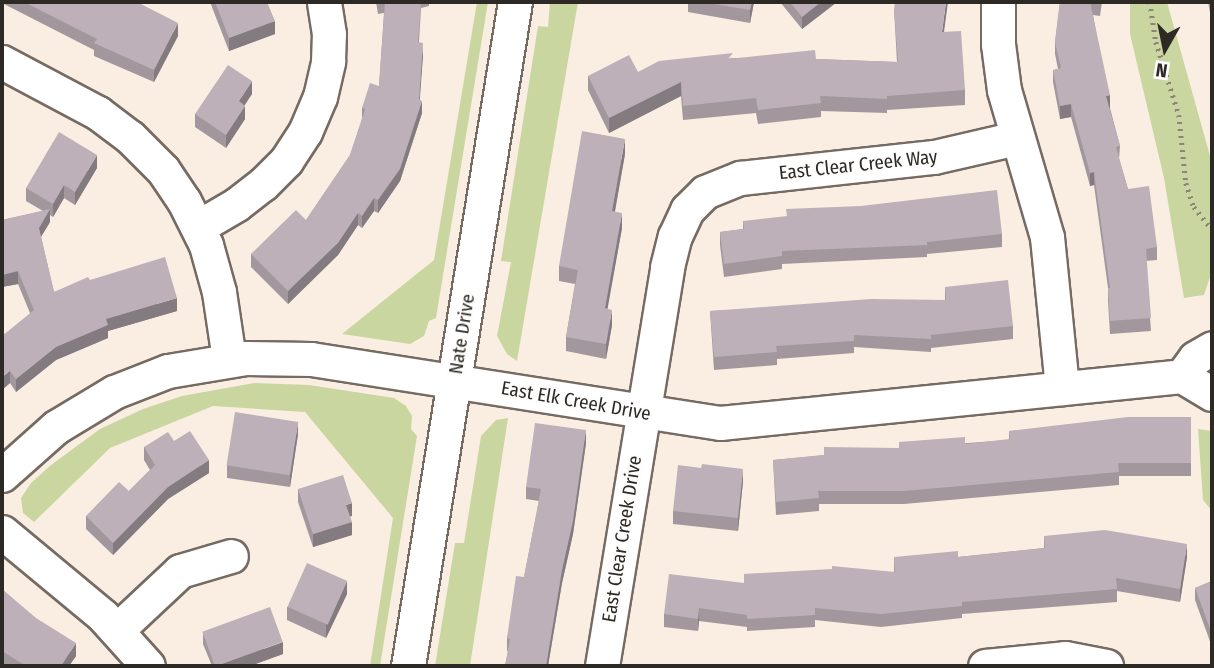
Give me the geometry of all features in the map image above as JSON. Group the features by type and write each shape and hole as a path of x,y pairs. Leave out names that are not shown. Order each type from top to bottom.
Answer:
{"street":[{"path":"198,228 263,184 286,161 305,132 320,97 328,61 329,34 324,2"},
{"name":"Nate Drive","path":"408,666 515,2"},
{"path":"998,2 1000,68 1016,138 1038,200 1046,237 1062,388"},
{"path":"4,70 98,113 130,137 163,170 198,228 216,281 229,359"},
{"name":"East Clear Creek Way","path":"643,412 671,247 694,184 721,184 740,178 934,157 1016,138"},
{"path":"1212,348 1190,363 1182,376 1212,394"},
{"name":"East Elk Creek Drive","path":"2,474 55,427 103,398 156,374 229,359 311,359 697,421 732,422 1182,376"},
{"name":"East Clear Creek Drive","path":"607,665 643,412"},
{"path":"2,532 117,630 148,666"},
{"path":"117,630 180,571 231,556"},
{"path":"985,666 1065,658 1106,666"}],"path":[{"path":"1150,2 1156,41 1179,116 1186,183 1194,207 1212,229"}],"green space":[{"path":"477,2 488,2 436,318 429,321 424,336 410,344 342,334 434,260"},
{"path":"550,2 578,2 517,361 507,354 497,336 511,262 501,261 538,26 548,27"},
{"path":"1130,2 1167,2 1212,163 1212,271 1204,295 1184,298 1164,178 1130,34"},
{"path":"254,383 309,385 394,398 406,406 412,416 411,429 417,436 380,666 370,666 393,518 305,412 213,406 110,448 34,522 23,513 21,498 31,483 100,429 143,409 182,396"},
{"path":"508,418 470,666 435,666 455,543 464,543 481,436 496,420"},
{"path":"1198,429 1212,431 1212,511 1203,500"}],"building":[{"path":"24,2 137,2 178,23 154,70 94,43 97,39"},
{"path":"215,2 267,2 275,21 229,38"},
{"path":"385,2 421,2 418,42 423,43 419,99 422,101 400,169 378,200 374,198 362,216 358,213 338,243 288,291 251,254 296,210 306,220 350,155 365,109 362,108 370,83 379,86"},
{"path":"702,2 752,2 750,10"},
{"path":"790,2 821,2 802,17"},
{"path":"895,2 946,2 942,32 961,31 965,90 887,96 887,99 820,96 821,103 758,110 756,98 683,106 681,82 609,118 588,76 629,55 638,72 659,61 733,53 728,59 815,50 816,59 898,62"},
{"path":"1060,2 1090,2 1110,95 1106,96 1120,146 1116,147 1128,189 1149,186 1157,247 1146,249 1151,318 1110,321 1110,288 1094,172 1090,173 1071,104 1060,106 1053,70 1061,68 1055,42"},
{"path":"228,65 252,81 239,101 245,106 226,135 195,114"},
{"path":"582,131 625,139 612,211 622,213 605,308 612,310 606,344 566,337 578,270 559,266"},
{"path":"59,132 97,155 75,192 64,185 53,204 26,188"},
{"path":"997,190 1002,234 927,242 927,245 782,251 782,256 724,264 720,232 744,229 743,221 787,216 786,209 861,206"},
{"path":"50,209 39,228 54,292 88,277 90,280 165,257 177,298 106,319 108,325 56,347 16,379 10,371 2,377 2,336 34,310 18,271 2,275 2,220"},
{"path":"1008,280 1013,326 931,335 931,339 854,335 854,341 776,346 777,352 714,357 710,311 871,299 946,300 945,287"},
{"path":"235,412 298,422 290,475 227,465"},
{"path":"1128,417 1191,417 1191,463 1118,463 1119,472 904,491 818,491 819,498 776,502 773,460 824,455 824,447 899,448 899,442 965,437 965,444 1010,439 1009,431"},
{"path":"535,423 586,430 573,521 546,666 505,666 516,576 524,577 541,489 526,487"},
{"path":"190,431 209,460 168,487 113,543 86,516 119,482 129,491 155,465 144,447 168,432 174,441"},
{"path":"702,464 743,469 738,518 673,511 678,465 701,468"},
{"path":"343,475 352,503 346,505 352,522 313,534 298,489"},
{"path":"1105,530 1187,544 1180,589 1116,578 1117,589 962,602 962,606 881,614 815,608 815,615 747,619 747,615 699,608 698,619 664,614 669,574 744,583 744,574 832,569 832,566 895,572 894,557 958,551 958,557 1045,548 1044,536"},
{"path":"307,563 347,581 328,625 287,607"},
{"path":"1212,581 1212,634 1195,588"},
{"path":"2,589 36,618 76,643 61,666 26,666 2,651"},
{"path":"270,607 283,642 215,666 202,632"}]}
